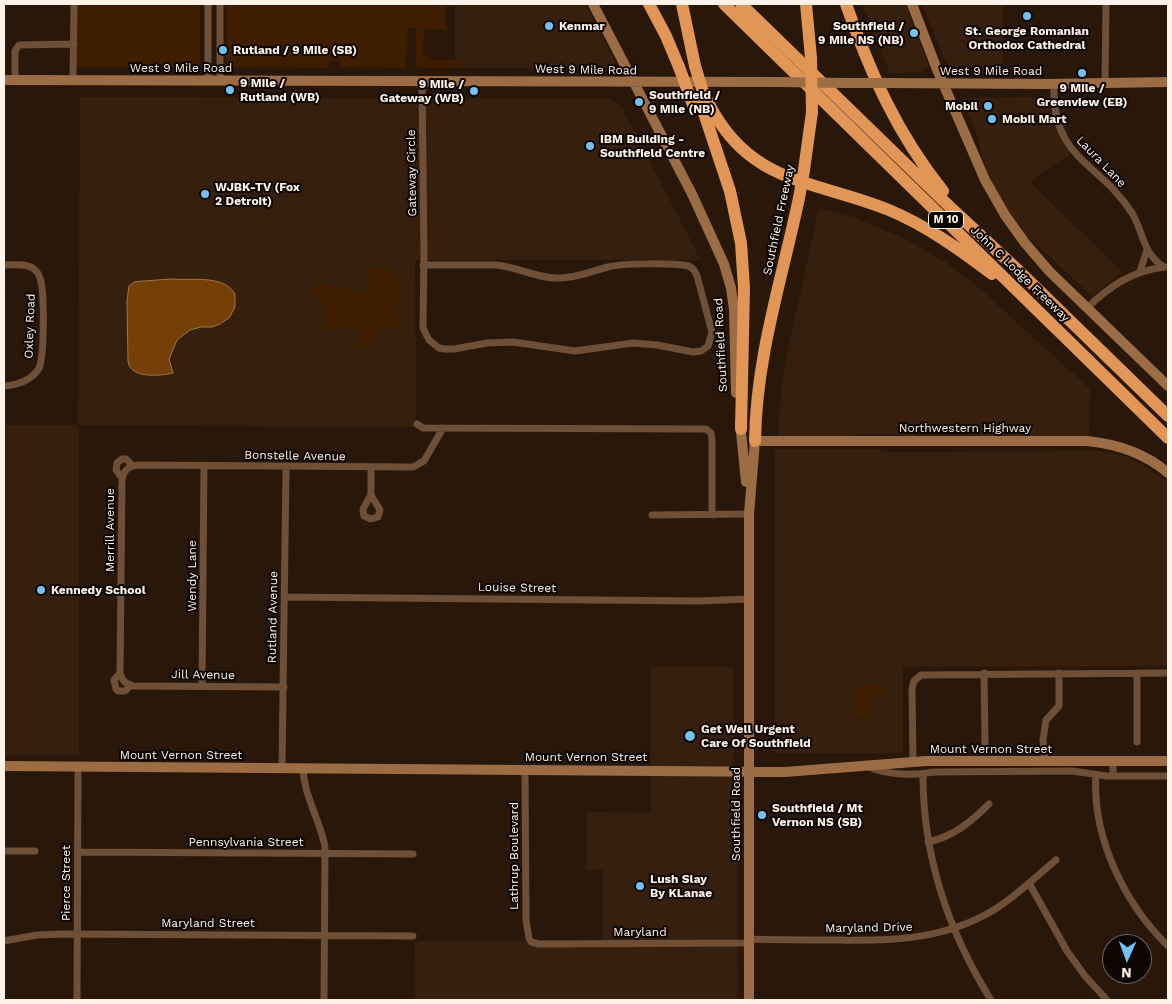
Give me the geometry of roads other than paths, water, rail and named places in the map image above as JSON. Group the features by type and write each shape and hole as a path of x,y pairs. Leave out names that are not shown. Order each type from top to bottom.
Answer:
{"highway":[{"path":"649,4 666,36 688,67"},
{"path":"681,4 681,24 688,67 701,105 725,192 732,205 741,243 744,271 741,429"},
{"path":"720,4 742,23"},
{"name":"John C Lodge Freeway","path":"724,4 1168,438"},
{"name":"John C Lodge Freeway","path":"741,4 1168,416"},
{"name":"Southfield Freeway","path":"755,440 755,412 761,362 804,170 810,130 812,79 806,4"},
{"path":"846,4 874,77 910,146 955,206 1022,274"},
{"path":"701,105 743,150 762,165 775,172 888,210 929,230 950,243 998,279 1072,350 1148,418"}],"main road":[{"name":"Southfield Road","path":"593,4 696,202 724,264 733,303 737,406 749,511"},
{"path":"912,4 985,180 1005,215 1025,243 1049,271 1168,386"},
{"name":"West 9 Mile Road","path":"4,80 422,80 944,84 1168,82"},
{"name":"Southfield Road","path":"749,1000 749,511 755,440"},
{"name":"Northwestern Highway","path":"755,440 1087,441 1133,451 1149,459 1168,473"},
{"name":"Mount Vernon Street","path":"4,766 796,772 913,762 1168,761"}],"street":[{"path":"74,4 74,80"},
{"path":"1105,84 1106,4"},
{"path":"208,81 208,8 220,8 220,80"},
{"path":"15,80 15,51 19,45 74,44"},
{"name":"Gateway Circle","path":"422,80 423,328 429,340 442,349 454,349 487,343 513,342 575,351 633,343 657,344 697,352 708,346 712,336 697,276 689,266 613,266 579,276 560,278 546,277 508,266 423,265"},
{"name":"Laura Lane","path":"1054,84 1055,113 1062,135 1075,154 1125,203 1136,221 1147,250 1158,263 1166,267"},
{"path":"1140,271 1147,250"},
{"name":"Oxley Road","path":"4,265 27,265 33,268 38,274 42,289 42,361 38,370 30,378 20,383 4,386"},
{"path":"1087,308 1118,283 1140,271 1166,267"},
{"path":"417,424 423,428 702,428 710,430 712,515"},
{"name":"Bonstelle Avenue","path":"122,478 116,470 117,463 122,459 126,459 130,468 204,466 407,468 417,466 426,458 443,428"},
{"name":"Wendy Lane","path":"202,686 204,466"},
{"name":"Rutland Avenue","path":"282,768 286,467"},
{"name":"Merrill Avenue","path":"124,681 120,673 122,478 130,468"},
{"path":"371,495 372,468"},
{"path":"652,515 712,515 749,511"},
{"name":"Louise Street","path":"284,597 749,600"},
{"path":"120,673 114,680 116,689 118,691 125,691 131,685"},
{"path":"984,673 985,743"},
{"path":"1044,761 1044,730 1046,720 1059,706 1059,673"},
{"path":"1137,673 1137,742"},
{"path":"913,762 912,689 917,677 925,674 1168,673"},
{"name":"Jill Avenue","path":"124,681 131,685 284,687"},
{"path":"1113,761 1113,776"},
{"path":"866,766 881,772 923,775 934,772 1072,771 1113,776 1168,776"},
{"name":"Pierce Street","path":"77,1000 78,767"},
{"path":"304,768 304,785 320,825 325,854 324,1000"},
{"name":"Lathrup Boulevard","path":"525,770 526,920 531,942"},
{"path":"923,775 928,842 939,891 965,954 991,1000"},
{"path":"1096,775 1099,818 1112,862 1138,908 1150,926 1168,946"},
{"path":"928,842 955,832 989,804"},
{"path":"4,851 35,851"},
{"name":"Pennsylvania Street","path":"78,852 414,854"},
{"name":"Maryland Drive","path":"749,941 889,940 926,936 953,928 990,912 1056,860"},
{"path":"1029,883 1067,951 1107,1000"},
{"name":"Maryland Street","path":"4,940 37,935 77,934 413,936"},
{"name":"Maryland","path":"531,942 539,944 749,941"}],"place":[{"name":"St. George Romanian Orthodox Cathedral","path":"1027,16"},
{"name":"Kenmar","path":"549,26"},
{"name":"Southfield / 9 Mile NS (NB)","path":"914,33"},
{"name":"Rutland / 9 Mile (SB)","path":"223,50"},
{"name":"9 Mile / Greenview (EB)","path":"1082,73"},
{"name":"9 Mile / Rutland (WB)","path":"230,90"},
{"name":"9 Mile / Gateway (WB)","path":"474,91"},
{"name":"Southfield / 9 Mile (NB)","path":"639,102"},
{"name":"Mobil","path":"988,106"},
{"name":"Mobil Mart","path":"992,119"},
{"name":"IBM Building - Southfield Centre","path":"590,146"},
{"name":"WJBK-TV (Fox 2 Detroit)","path":"205,194"},
{"name":"Kennedy School","path":"41,590"},
{"name":"Get Well Urgent Care Of Southfield","path":"690,736"},
{"name":"Southfield / Mt Vernon NS (SB)","path":"762,815"},
{"name":"Lush Slay By KLanae","path":"640,886"}]}
